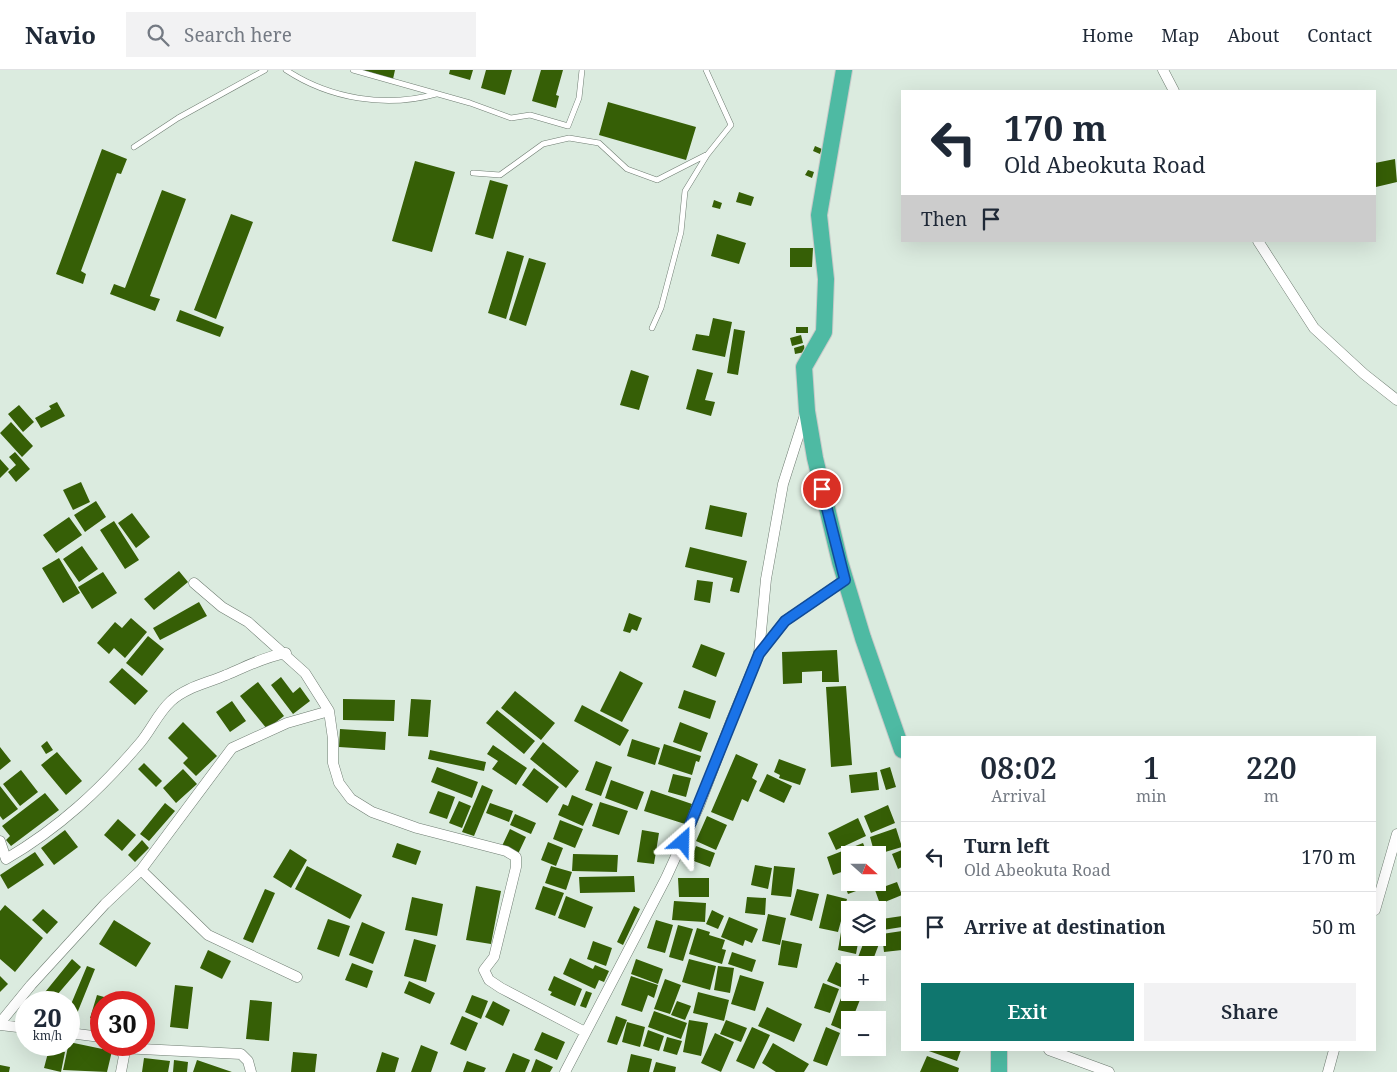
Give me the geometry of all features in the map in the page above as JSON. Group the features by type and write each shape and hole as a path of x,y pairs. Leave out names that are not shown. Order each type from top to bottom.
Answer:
{"highway":[{"path":"844,70 819,215 826,279 824,332 804,367 807,411 828,520 863,638 901,747"},
{"path":"999,1051 999,1072"}],"street":[{"path":"1163,70 1173,90"},
{"path":"1259,242 1314,328 1364,374 1397,400"},
{"path":"759,654 766,579 783,484 807,411"},
{"path":"565,1072 675,860 699,806 759,654 785,621 845,580"},
{"path":"194,583 222,607 248,622 286,653 305,673 329,711 333,763 339,783 351,799 372,812 417,828 506,851 516,857 516,867 494,957 484,970 489,980 501,988 585,1032"},
{"path":"0,841 3,861 32,844 88,800 143,740 171,700 187,690 227,675 265,657 286,653"},
{"path":"0,1024 105,904 141,870 232,748 287,723 329,711"},
{"path":"1376,907 1397,834"},
{"path":"141,870 208,935 298,977"},
{"path":"0,1024 15,1026"},
{"path":"155,1049 241,1054 248,1061 251,1072"},
{"path":"1052,1051 1109,1072"},
{"path":"1328,1072 1334,1051"},
{"path":"121,1072 124,1056"}],"lane":[{"path":"134,147 178,118 265,70"},
{"path":"286,70 300,80 325,90 382,101 412,101 436,94"},
{"path":"354,70 511,118 530,115 568,126 579,98 582,70"},
{"path":"652,328 661,308 680,232 685,190 707,155 731,125 706,70"},
{"path":"473,173 500,175 543,144 569,138 599,143 627,168 657,180 707,155"}],"building":[{"path":"362,70 395,70 393,79"},
{"path":"450,70 473,70 470,80 449,74"},
{"path":"486,70 512,70 505,95 481,88"},
{"path":"541,70 563,70 556,95 559,96 556,108 532,101"},
{"path":"608,102 696,127 686,160 599,135"},
{"path":"815,146 822,149 820,154 813,151"},
{"path":"102,149 127,159 121,174 117,173 81,271 86,274 83,284 56,274"},
{"path":"1395,159 1397,182 1376,187 1376,163"},
{"path":"415,161 455,172 432,252 392,241"},
{"path":"808,170 814,172 812,178 805,175"},
{"path":"490,180 508,185 493,239 475,234"},
{"path":"162,190 186,199 150,296 160,299 155,311 110,294 114,284 125,288"},
{"path":"739,192 754,197 751,206 736,202"},
{"path":"714,200 722,203 720,209 712,207"},
{"path":"231,214 253,222 216,319 194,310"},
{"path":"717,234 746,243 739,264 711,256"},
{"path":"790,248 813,248 812,267 790,267"},
{"path":"507,251 524,256 506,319 488,313"},
{"path":"529,258 546,263 526,326 509,320"},
{"path":"180,310 224,327 220,337 176,321"},
{"path":"713,318 732,322 725,357 692,350 696,334 709,336"},
{"path":"796,327 808,327 808,333 796,333"},
{"path":"734,329 745,331 738,375 727,373"},
{"path":"801,335 803,343 792,346 790,338"},
{"path":"804,345 805,352 795,354 794,348"},
{"path":"697,369 713,373 705,400 715,402 711,416 686,409"},
{"path":"631,370 649,376 639,410 620,405"},
{"path":"57,402 65,416 41,428 35,418 51,409 49,406"},
{"path":"19,405 34,422 23,432 8,414"},
{"path":"11,422 33,446 22,457 0,433"},
{"path":"15,452 30,469 16,482 8,472 16,465 9,457"},
{"path":"0,459 9,469 0,478"},
{"path":"81,482 90,502 73,510 63,490"},
{"path":"96,501 106,517 85,532 74,515"},
{"path":"710,505 747,513 742,537 705,529"},
{"path":"132,513 150,537 136,548 118,523"},
{"path":"69,517 82,535 56,553 43,535"},
{"path":"114,521 139,560 125,569 100,530"},
{"path":"82,546 98,569 79,582 63,559"},
{"path":"690,547 747,561 739,593 730,591 733,578 685,567"},
{"path":"59,558 80,593 63,603 42,568"},
{"path":"179,571 188,582 154,610 144,599"},
{"path":"103,572 117,593 92,609 78,587"},
{"path":"697,580 713,582 710,603 694,600"},
{"path":"199,602 207,616 160,640 153,628"},
{"path":"629,613 642,618 637,631 632,629 630,633 623,631"},
{"path":"131,618 147,632 125,658 114,648 109,654 97,643 115,622 122,628"},
{"path":"148,636 164,649 142,676 126,663"},
{"path":"701,644 725,653 716,677 692,667"},
{"path":"837,650 839,682 822,682 822,671 802,672 802,683 783,684 782,652"},
{"path":"122,668 148,691 135,705 109,682"},
{"path":"620,671 643,683 622,722 600,711"},
{"path":"281,677 293,693 300,687 310,701 293,714 271,685"},
{"path":"258,682 284,716 267,729 240,696"},
{"path":"846,686 852,765 831,767 826,687"},
{"path":"684,690 716,701 710,719 678,708"},
{"path":"515,691 555,723 541,740 501,708"},
{"path":"343,699 395,700 394,721 343,720"},
{"path":"411,699 431,700 428,737 408,736"},
{"path":"232,701 246,721 230,732 216,712"},
{"path":"582,705 629,730 620,746 574,721"},
{"path":"497,710 535,741 524,754 486,723"},
{"path":"183,722 217,756 196,776 183,763 188,758 168,738"},
{"path":"680,722 708,733 701,752 673,742"},
{"path":"340,729 386,732 385,750 339,747"},
{"path":"632,739 660,748 655,765 627,756"},
{"path":"47,741 53,750 46,754 41,746"},
{"path":"543,742 579,771 566,788 530,759"},
{"path":"664,744 701,756 699,762 696,761 692,775 658,764"},
{"path":"493,745 527,768 516,785 492,769 498,761 487,754"},
{"path":"0,747 11,761 0,770"},
{"path":"430,750 486,762 484,771 428,759"},
{"path":"57,752 82,781 66,795 41,765"},
{"path":"736,754 758,764 752,778 757,781 748,802 742,799 733,821 711,812"},
{"path":"779,759 806,769 800,785 779,778 780,775 774,772"},
{"path":"596,761 612,767 601,796 585,790"},
{"path":"144,763 162,781 156,787 138,769"},
{"path":"437,767 478,782 472,798 431,782"},
{"path":"890,767 896,787 886,790 880,770"},
{"path":"534,768 559,787 547,803 522,785"},
{"path":"183,769 197,784 176,803 163,788"},
{"path":"21,770 38,792 20,806 3,784"},
{"path":"877,772 879,790 851,793 849,775"},
{"path":"673,774 691,778 686,797 668,792"},
{"path":"767,774 792,786 784,803 759,791"},
{"path":"611,780 644,792 637,810 605,798"},
{"path":"482,785 493,790 474,836 462,832"},
{"path":"0,786 18,809 3,820 0,816"},
{"path":"651,790 692,804 685,824 644,811"},
{"path":"438,791 455,797 447,819 429,813"},
{"path":"45,793 59,810 11,846 6,840 10,836 2,826"},
{"path":"572,795 593,804 583,826 558,815 563,804 568,806"},
{"path":"459,801 471,806 462,828 449,823"},
{"path":"600,802 628,811 619,835 592,826"},
{"path":"165,803 175,811 149,841 140,834"},
{"path":"490,803 513,811 509,822 486,813"},
{"path":"888,805 895,823 871,833 864,816"},
{"path":"515,814 536,823 531,834 510,825"},
{"path":"707,816 727,825 716,850 696,841"},
{"path":"858,818 866,836 841,846 836,850 828,833"},
{"path":"118,819 136,835 122,851 104,835"},
{"path":"560,820 583,829 575,848 553,839"},
{"path":"896,828 901,847 886,852 886,846 872,846 870,837"},
{"path":"510,829 526,837 518,854 502,846"},
{"path":"65,830 78,847 54,865 41,848"},
{"path":"642,830 659,833 654,864 637,862"},
{"path":"142,840 149,848 135,862 128,855"},
{"path":"548,842 563,848 556,866 541,860"},
{"path":"397,843 421,851 416,865 392,857"},
{"path":"696,846 715,853 710,867 691,860"},
{"path":"290,849 307,860 291,888 273,877"},
{"path":"901,850 901,868 898,869 892,854"},
{"path":"35,852 44,865 8,889 0,875"},
{"path":"841,852 841,872 833,875 827,857"},
{"path":"573,854 618,855 617,872 572,871"},
{"path":"755,865 772,868 768,889 751,885"},
{"path":"307,866 362,895 350,919 295,889"},
{"path":"551,866 572,872 566,890 545,883"},
{"path":"774,866 795,868 791,897 771,895"},
{"path":"634,876 635,892 580,893 579,877"},
{"path":"678,878 709,878 709,897 679,897"},
{"path":"897,882 901,895 886,902 879,901 875,891 886,891 886,886"},
{"path":"476,886 501,891 491,944 466,940"},
{"path":"543,886 564,893 555,916 535,909"},
{"path":"265,889 275,893 253,943 243,939"},
{"path":"797,889 819,894 812,921 790,915"},
{"path":"827,894 847,899 846,901 841,901 841,921 838,932 819,928"},
{"path":"566,896 593,907 585,928 558,918"},
{"path":"412,897 443,904 437,936 405,930"},
{"path":"747,897 766,898 765,915 745,913"},
{"path":"674,901 706,903 705,922 672,920"},
{"path":"5,905 43,938 15,972 0,959 0,911"},
{"path":"634,906 640,909 623,945 617,942"},
{"path":"43,909 58,922 47,934 32,920"},
{"path":"712,910 724,916 718,929 706,924"},
{"path":"768,914 786,918 780,945 762,941"},
{"path":"901,916 901,927 886,930 886,918"},
{"path":"729,917 758,929 752,943 745,940 743,946 721,937"},
{"path":"328,919 350,926 339,957 317,949"},
{"path":"114,920 151,943 136,967 99,944"},
{"path":"656,920 673,925 665,953 647,948"},
{"path":"362,922 385,932 373,964 349,955"},
{"path":"678,925 693,929 683,961 669,957"},
{"path":"697,928 710,932 709,935 725,940 722,949 726,950 722,964 689,954"},
{"path":"901,931 901,950 884,952 886,933"},
{"path":"841,932 841,946 858,946 856,954 838,950"},
{"path":"414,939 436,945 426,982 404,976"},
{"path":"782,940 802,944 797,968 778,965"},
{"path":"593,941 612,948 606,966 587,959"},
{"path":"862,946 878,946 874,956 858,956"},
{"path":"208,950 231,961 222,979 200,968"},
{"path":"732,952 756,960 752,972 728,964"},
{"path":"570,958 593,969 595,965 609,971 604,982 599,980 595,989 563,974"},
{"path":"72,959 81,967 60,991 46,991"},
{"path":"636,959 663,969 658,984 631,974"},
{"path":"689,959 716,966 710,990 682,982"},
{"path":"836,962 841,964 841,987 827,981"},
{"path":"352,963 373,971 367,988 345,980"},
{"path":"87,966 95,969 80,1006 80,991 77,991"},
{"path":"718,966 734,968 730,993 714,990"},
{"path":"740,975 764,982 755,1011 731,1004"},
{"path":"0,976 8,984 0,992"},
{"path":"554,976 582,989 575,1006 550,995 552,992 548,990"},
{"path":"631,976 658,985 654,998 648,995 642,1012 621,1005"},
{"path":"665,979 681,985 670,1014 654,1009"},
{"path":"409,981 435,993 430,1004 404,993"},
{"path":"823,983 839,989 830,1013 814,1008"},
{"path":"175,985 193,987 188,1029 170,1027"},
{"path":"586,991 592,993 586,1008 580,1006"},
{"path":"698,992 729,1000 724,1021 693,1013"},
{"path":"472,995 488,1001 481,1019 465,1012"},
{"path":"841,998 841,1001 859,1001 856,1011 841,1011 841,1029 831,1025"},
{"path":"250,1000 272,1002 269,1041 246,1039"},
{"path":"493,1001 510,1010 503,1026 485,1017"},
{"path":"677,1001 691,1006 685,1020 671,1015"},
{"path":"767,1007 802,1024 794,1042 758,1026"},
{"path":"654,1011 687,1023 681,1039 648,1027"},
{"path":"462,1016 478,1023 466,1051 450,1044"},
{"path":"616,1016 627,1020 617,1045 607,1042"},
{"path":"689,1020 708,1023 701,1056 683,1052"},
{"path":"726,1020 747,1028 741,1042 720,1034"},
{"path":"627,1022 645,1027 640,1047 622,1042"},
{"path":"752,1027 770,1035 754,1069 736,1061"},
{"path":"826,1027 840,1033 827,1066 813,1061"},
{"path":"648,1030 664,1036 659,1051 643,1046"},
{"path":"542,1032 565,1042 557,1060 534,1050"},
{"path":"715,1033 734,1042 721,1072 701,1063"},
{"path":"667,1037 682,1041 677,1055 663,1051"},
{"path":"773,1043 809,1064 804,1072 776,1072 762,1063"},
{"path":"80,1044 90,1046 90,1056 111,1056 107,1072 63,1070 66,1056 80,1056"},
{"path":"421,1045 438,1052 431,1072 411,1072"},
{"path":"929,1051 961,1051 957,1061"},
{"path":"293,1052 317,1054 315,1072 291,1072"},
{"path":"382,1052 399,1058 395,1072 376,1072"},
{"path":"513,1053 530,1060 525,1072 505,1072"},
{"path":"631,1054 652,1059 649,1072 627,1072"},
{"path":"47,1056 64,1056 61,1072 44,1068"},
{"path":"927,1056 959,1068 958,1072 920,1072"},
{"path":"144,1058 170,1061 168,1072 142,1072"},
{"path":"536,1059 553,1067 550,1072 531,1072"},
{"path":"174,1060 188,1062 187,1072 173,1072"},
{"path":"197,1060 232,1072 193,1072"},
{"path":"467,1061 486,1068 484,1072 463,1072"},
{"path":"656,1062 676,1067 675,1072 653,1072"},
{"path":"0,1065 10,1067 9,1072 0,1072"}],"route":[{"path":"683,842 759,654 785,621 845,580 828,520 822,489"}]}
